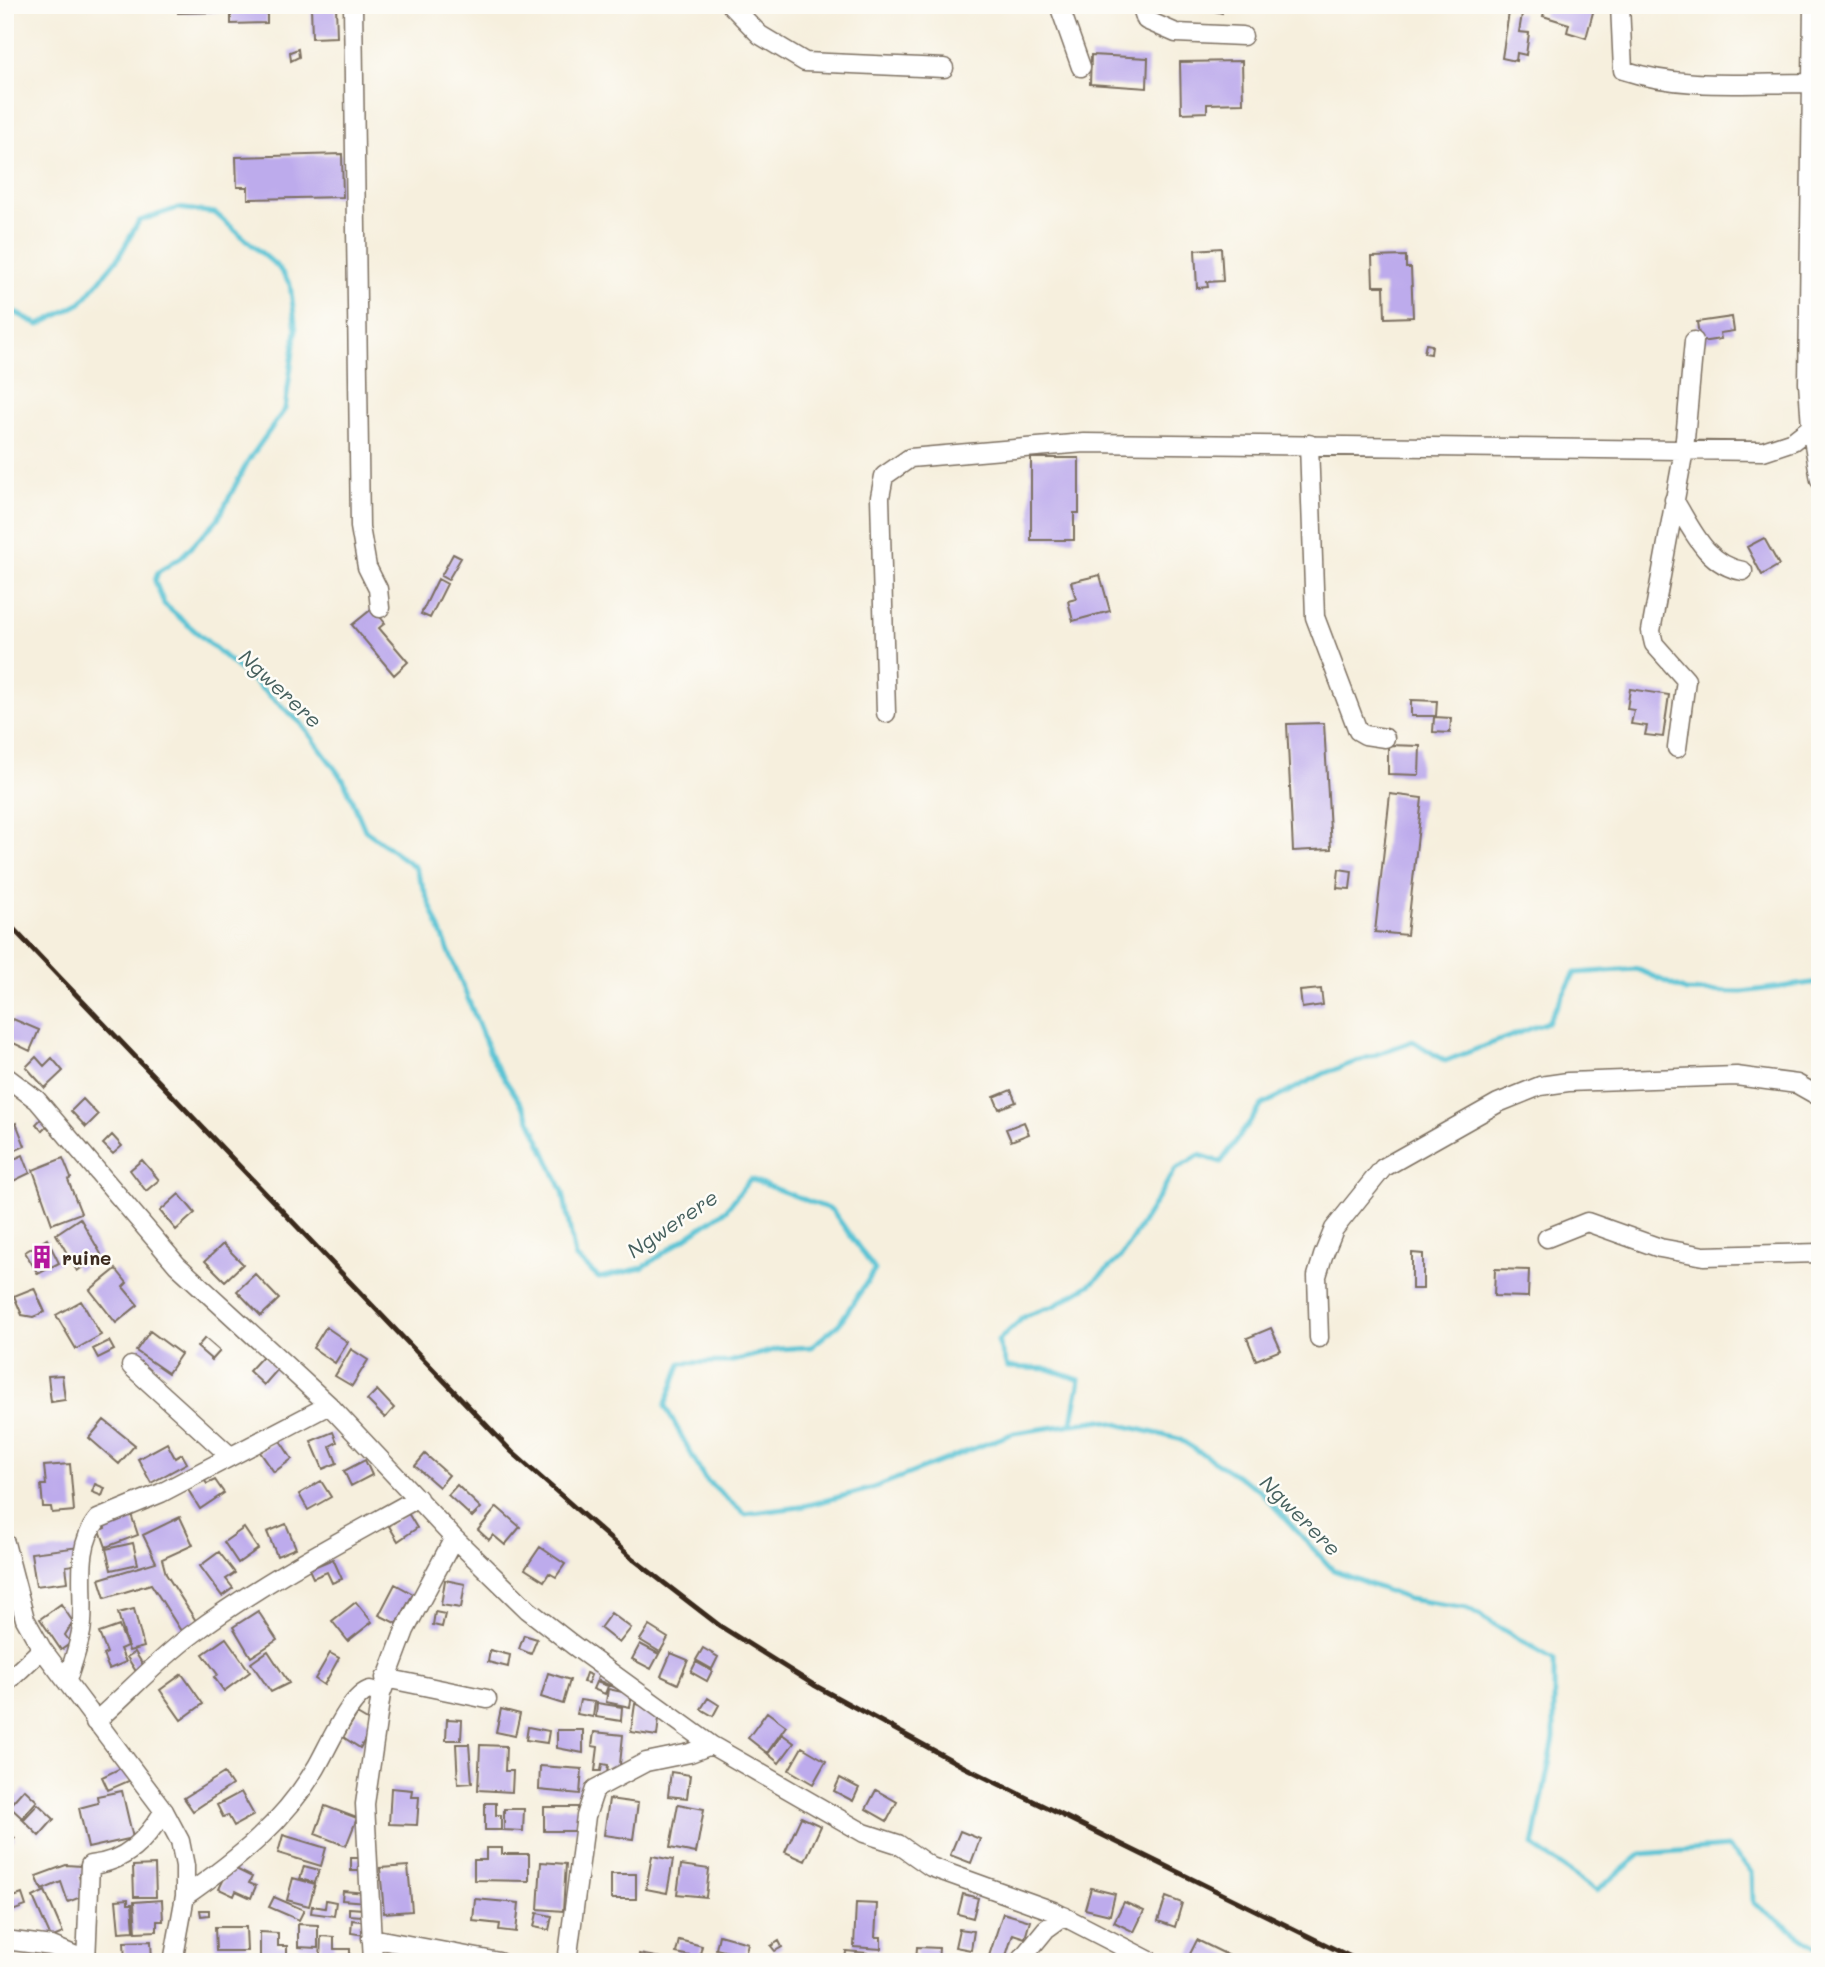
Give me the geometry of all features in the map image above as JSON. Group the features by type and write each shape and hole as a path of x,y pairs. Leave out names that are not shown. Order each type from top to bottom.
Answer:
{"street":[{"path":"353,5 360,527 367,567 377,589 380,608"},
{"path":"732,5 760,35 805,62 944,68"},
{"path":"1059,5 1081,67"},
{"path":"1141,5 1146,20 1176,33 1243,36"},
{"path":"1620,5 1623,70 1655,81 1748,85 1817,83"},
{"path":"1813,5 1817,83 1808,383 1811,427 1820,480"},
{"path":"1677,748 1686,680 1654,644 1651,631 1684,450 1694,341"},
{"path":"886,713 880,497 884,476 910,458 1084,443 1234,447 1309,444 1763,451 1793,441 1811,427"},
{"path":"1309,444 1315,617 1358,731 1365,735 1385,738"},
{"path":"1674,500 1703,548 1729,569 1743,571"},
{"path":"5,1076 37,1100 177,1265 329,1405 454,1538 528,1610 711,1745 864,1833 898,1844 931,1867 1064,1916 1152,1962"},
{"path":"1319,1338 1317,1276 1334,1229 1383,1168 1498,1103 1540,1086 1568,1082 1736,1076 1797,1084 1820,1097"},
{"path":"1547,1238 1587,1222 1660,1248 1704,1256 1820,1253"},
{"path":"131,1366 229,1455"},
{"path":"67,1681 81,1632 84,1561 91,1527 105,1515 161,1493 229,1455 329,1405"},
{"path":"95,1722 161,1659 208,1623 342,1540 418,1498"},
{"path":"373,1962 365,1804 383,1686 410,1620 454,1538"},
{"path":"6,1550 25,1619 42,1649 164,1811 180,1841 185,1866 185,1896 173,1962"},
{"path":"5,1684 42,1649"},
{"path":"185,1896 243,1853 278,1821 316,1768 358,1696 383,1686 487,1699"},
{"path":"567,1962 586,1816 595,1789 646,1762 690,1753 711,1745"},
{"path":"5,1940 52,1946 86,1961 90,1865 121,1858 146,1838 164,1811"},
{"path":"1019,1962 1046,1929 1064,1916"},
{"path":"371,1938 499,1962"}],"building":[{"path":"178,5 223,5 223,12 178,13"},
{"path":"247,5 267,5 267,23 231,24 231,8 247,8"},
{"path":"311,5 336,5 337,37 312,38"},
{"path":"1191,5 1223,5 1222,13"},
{"path":"1546,5 1595,5 1586,38 1567,32 1569,24 1543,16"},
{"path":"1509,12 1522,14 1519,32 1529,33 1526,55 1517,53 1516,61 1502,58"},
{"path":"298,49 299,57 291,61 290,52"},
{"path":"1091,55 1148,58 1147,88 1090,84"},
{"path":"1242,61 1243,103 1207,104 1207,112 1181,113 1180,62"},
{"path":"342,154 343,197 248,199 248,187 237,187 236,157"},
{"path":"1221,248 1223,281 1207,282 1208,287 1197,288 1195,250"},
{"path":"1406,256 1406,268 1411,268 1413,317 1385,318 1384,286 1373,286 1372,257"},
{"path":"1732,317 1734,331 1720,333 1721,339 1700,342 1697,322"},
{"path":"1426,344 1432,345 1431,354 1424,353"},
{"path":"1031,458 1079,458 1079,513 1074,513 1074,540 1031,540"},
{"path":"1764,538 1779,565 1762,575 1747,547"},
{"path":"453,554 461,558 448,580 441,576"},
{"path":"1100,575 1110,611 1073,621 1068,601 1076,599 1071,582"},
{"path":"438,579 447,584 430,618 421,614"},
{"path":"373,608 385,623 379,628 408,662 394,675 352,625"},
{"path":"1630,689 1669,695 1663,737 1645,735 1647,726 1631,724 1634,710 1627,709"},
{"path":"1411,700 1437,701 1436,716 1411,716"},
{"path":"1434,717 1451,718 1450,733 1433,732"},
{"path":"1324,723 1331,849 1293,851 1287,724"},
{"path":"1388,745 1420,746 1419,775 1388,774"},
{"path":"1390,794 1422,798 1407,935 1375,932"},
{"path":"1339,869 1352,871 1350,889 1337,888"},
{"path":"1321,989 1323,1005 1302,1008 1300,991"},
{"path":"13,1019 39,1030 30,1051 5,1039"},
{"path":"36,1057 44,1066 52,1058 63,1071 45,1088 26,1067"},
{"path":"1011,1090 1016,1102 999,1109 994,1097"},
{"path":"83,1099 98,1115 86,1127 71,1111"},
{"path":"43,1117 49,1124 42,1131 36,1124"},
{"path":"1024,1122 1029,1134 1011,1141 1006,1129"},
{"path":"16,1123 25,1146 5,1155 5,1129"},
{"path":"112,1135 122,1146 113,1154 103,1144"},
{"path":"23,1155 30,1173 5,1185 5,1163"},
{"path":"63,1158 81,1213 52,1224 33,1170"},
{"path":"142,1160 159,1180 146,1191 130,1170"},
{"path":"179,1194 195,1213 176,1230 160,1211"},
{"path":"80,1218 101,1254 77,1271 56,1234"},
{"name":"ruine","path":"47,1239 59,1263 38,1274 25,1252"},
{"path":"223,1244 243,1264 225,1281 205,1261"},
{"path":"1412,1253 1423,1254 1423,1289 1412,1289"},
{"path":"116,1269 127,1283 123,1287 138,1305 116,1323 90,1290"},
{"path":"1495,1269 1529,1270 1528,1297 1494,1296"},
{"path":"255,1274 279,1299 261,1316 237,1291"},
{"path":"34,1288 45,1312 33,1317 22,1315 14,1296"},
{"path":"81,1301 101,1335 76,1349 56,1315"},
{"path":"326,1327 348,1342 335,1363 313,1348"},
{"path":"1271,1328 1281,1350 1256,1360 1247,1338"},
{"path":"150,1331 181,1354 168,1373 136,1351"},
{"path":"205,1338 220,1351 212,1360 197,1347"},
{"path":"109,1341 114,1350 98,1358 93,1349"},
{"path":"351,1349 368,1360 352,1386 335,1376"},
{"path":"263,1356 278,1369 264,1385 249,1371"},
{"path":"62,1375 65,1400 51,1402 48,1376"},
{"path":"377,1390 394,1408 385,1418 367,1400"},
{"path":"104,1420 135,1445 119,1464 89,1438"},
{"path":"333,1432 337,1442 330,1446 337,1463 323,1469 311,1441"},
{"path":"279,1439 292,1459 274,1472 260,1452"},
{"path":"167,1443 175,1458 182,1454 187,1463 151,1483 138,1459"},
{"path":"425,1454 449,1475 439,1487 415,1466"},
{"path":"365,1460 372,1475 351,1486 344,1471"},
{"path":"70,1464 74,1511 52,1513 51,1507 43,1507 41,1485 46,1485 44,1466"},
{"path":"203,1478 207,1484 215,1480 224,1493 200,1509 187,1488"},
{"path":"321,1481 331,1497 308,1510 299,1494"},
{"path":"95,1484 105,1488 102,1496 92,1492"},
{"path":"457,1485 481,1508 472,1517 448,1495"},
{"path":"497,1507 520,1527 505,1545 493,1535 489,1540 478,1530"},
{"path":"129,1508 138,1535 106,1547 100,1530 105,1528 102,1518"},
{"path":"408,1513 417,1528 398,1541 389,1526"},
{"path":"180,1517 193,1545 162,1559 166,1574 196,1621 181,1631 151,1584 105,1598 99,1579 156,1562 143,1535"},
{"path":"286,1524 296,1548 277,1556 267,1532"},
{"path":"244,1528 258,1549 238,1563 224,1542"},
{"path":"133,1543 138,1564 111,1570 106,1549"},
{"path":"79,1547 81,1564 66,1566 68,1582 36,1586 31,1553"},
{"path":"540,1547 565,1564 556,1577 549,1573 544,1581 525,1569"},
{"path":"219,1552 235,1573 226,1579 233,1588 222,1596 200,1566"},
{"path":"333,1559 342,1579 332,1583 327,1572 313,1578 309,1569"},
{"path":"5,1579 19,1612 5,1618"},
{"path":"445,1580 465,1584 461,1608 441,1605"},
{"path":"395,1584 413,1594 397,1624 379,1615"},
{"path":"356,1602 372,1622 348,1641 332,1621"},
{"path":"61,1604 73,1622 65,1635 71,1643 61,1650 40,1619"},
{"path":"134,1609 144,1647 129,1651 118,1613"},
{"path":"258,1611 277,1640 251,1657 233,1627"},
{"path":"435,1612 445,1614 442,1627 433,1625"},
{"path":"611,1613 631,1628 619,1643 600,1628"},
{"path":"119,1626 127,1646 120,1649 126,1662 109,1669 103,1655 107,1653 99,1633"},
{"path":"649,1626 668,1638 660,1652 640,1640"},
{"path":"524,1635 537,1639 531,1654 519,1649"},
{"path":"226,1638 250,1672 224,1691 214,1677 218,1675 203,1654"},
{"path":"640,1644 659,1654 651,1669 632,1659"},
{"path":"703,1648 718,1657 712,1669 696,1660"},
{"path":"490,1650 510,1655 508,1667 488,1662"},
{"path":"268,1651 289,1683 271,1692 251,1663"},
{"path":"135,1652 145,1668 137,1673 127,1657"},
{"path":"330,1653 339,1658 324,1685 315,1679"},
{"path":"671,1653 688,1660 678,1684 661,1676"},
{"path":"696,1662 712,1671 707,1681 691,1672"},
{"path":"548,1673 570,1680 563,1704 541,1697"},
{"path":"586,1673 591,1675 588,1683 583,1682"},
{"path":"599,1673 618,1681 616,1688 597,1680"},
{"path":"182,1674 203,1704 181,1720 160,1690"},
{"path":"596,1682 608,1686 605,1694 593,1689"},
{"path":"608,1689 632,1694 630,1707 606,1702"},
{"path":"708,1698 719,1705 713,1716 701,1709"},
{"path":"580,1700 595,1702 593,1717 577,1714"},
{"path":"597,1703 622,1707 621,1721 596,1717"},
{"path":"635,1704 660,1708 657,1736 631,1732"},
{"path":"501,1709 520,1714 515,1736 496,1732"},
{"path":"767,1712 786,1726 767,1753 748,1738"},
{"path":"357,1714 374,1724 360,1748 343,1737"},
{"path":"447,1719 462,1720 461,1740 446,1740"},
{"path":"528,1727 549,1731 547,1743 526,1740"},
{"path":"557,1730 583,1730 583,1753 557,1748"},
{"path":"594,1732 623,1735 619,1774 607,1773 608,1765 602,1764 601,1771 595,1771 598,1747 592,1746"},
{"path":"782,1734 794,1743 779,1763 768,1754"},
{"path":"456,1744 469,1744 472,1783 458,1784"},
{"path":"480,1745 506,1746 505,1771 513,1771 512,1792 478,1790"},
{"path":"802,1747 826,1761 813,1784 789,1770"},
{"path":"125,1766 131,1780 108,1790 102,1777"},
{"path":"540,1766 582,1769 580,1794 539,1790"},
{"path":"671,1772 690,1775 687,1798 668,1796"},
{"path":"224,1773 232,1785 193,1811 184,1798"},
{"path":"840,1778 859,1788 853,1801 834,1791"},
{"path":"391,1788 412,1790 411,1797 419,1797 417,1825 389,1824"},
{"path":"24,1789 37,1801 22,1818 9,1806"},
{"path":"876,1790 897,1802 887,1821 866,1809"},
{"path":"122,1791 133,1838 88,1848 79,1808 98,1803 97,1796"},
{"path":"241,1792 254,1815 234,1826 228,1815 223,1817 217,1805"},
{"path":"609,1799 638,1803 633,1839 604,1835"},
{"path":"485,1803 496,1803 496,1815 501,1815 501,1830 485,1830"},
{"path":"38,1804 54,1819 39,1836 23,1820"},
{"path":"678,1804 704,1809 696,1853 670,1848"},
{"path":"325,1806 357,1818 346,1846 315,1834"},
{"path":"544,1807 578,1807 577,1831 544,1831"},
{"path":"504,1809 524,1809 523,1831 504,1830"},
{"path":"801,1817 821,1826 805,1861 785,1852"},
{"path":"5,1830 15,1838 5,1850"},
{"path":"960,1831 980,1839 971,1863 950,1855"},
{"path":"283,1835 326,1848 321,1866 278,1853"},
{"path":"486,1848 502,1848 502,1854 529,1854 529,1881 474,1880 474,1860 486,1860"},
{"path":"652,1856 673,1860 667,1893 646,1889"},
{"path":"351,1858 364,1858 363,1871 351,1871"},
{"path":"541,1862 566,1864 563,1911 538,1909"},
{"path":"66,1865 81,1866 84,1874 79,1876 86,1895 68,1902 61,1882 42,1890 36,1876"},
{"path":"155,1865 156,1897 134,1897 133,1866"},
{"path":"681,1865 709,1869 706,1897 677,1894"},
{"path":"230,1866 252,1877 249,1883 256,1886 251,1898 236,1891 234,1896 219,1889"},
{"path":"304,1866 319,1870 315,1883 300,1879"},
{"path":"408,1866 412,1911 384,1913 380,1868"},
{"path":"611,1874 636,1874 636,1899 611,1899"},
{"path":"293,1878 315,1884 309,1906 287,1900"},
{"path":"1091,1888 1115,1894 1110,1915 1085,1909"},
{"path":"45,1891 63,1933 51,1938 33,1897"},
{"path":"343,1891 366,1893 366,1902 342,1900"},
{"path":"22,1894 26,1906 7,1913 5,1900"},
{"path":"963,1894 978,1898 973,1918 958,1914"},
{"path":"274,1897 304,1910 299,1920 269,1907"},
{"path":"1166,1897 1182,1903 1175,1927 1158,1921"},
{"path":"128,1899 128,1904 132,1904 134,1931 119,1932 116,1900"},
{"path":"475,1899 519,1903 516,1932 499,1930 500,1924 473,1921"},
{"path":"162,1900 163,1921 157,1921 157,1931 136,1932 134,1902"},
{"path":"326,1900 336,1902 334,1916 311,1913 312,1906 325,1908"},
{"path":"1124,1902 1144,1911 1134,1932 1114,1922"},
{"path":"856,1903 877,1904 875,1937 881,1937 881,1949 854,1947"},
{"path":"349,1908 363,1909 362,1916 349,1915"},
{"path":"200,1910 209,1910 209,1915 201,1916"},
{"path":"537,1913 552,1916 549,1930 534,1927"},
{"path":"1003,1913 1030,1921 1025,1938 1013,1934 1004,1962 987,1962"},
{"path":"352,1920 367,1922 365,1935 351,1933"},
{"path":"298,1924 318,1925 318,1948 298,1947"},
{"path":"215,1927 246,1927 247,1951 216,1951"},
{"path":"959,1929 974,1931 971,1950 955,1947"},
{"path":"260,1932 278,1933 278,1946 287,1946 287,1959 260,1959"},
{"path":"719,1935 748,1943 745,1956 716,1949"},
{"path":"321,1936 334,1937 334,1949 350,1949 350,1959 358,1962 320,1962"},
{"path":"679,1940 702,1946 699,1958 676,1953"},
{"path":"1197,1940 1242,1962 1186,1962"},
{"path":"151,1941 152,1962 125,1962 124,1942"},
{"path":"779,1941 782,1947 775,1951 771,1946"},
{"path":"917,1947 939,1948 938,1962 916,1962"},
{"path":"846,1951 867,1953 867,1962 845,1962"},
{"path":"428,1952 430,1962 407,1962 406,1955"},
{"path":"639,1954 673,1960 638,1962"},
{"path":"292,1959 315,1959 315,1962 292,1962"}],"waterway":[{"name":"Ngwerere","path":"5,307 39,325 81,303 118,258 139,221 178,208 215,213 278,267 290,284 296,330 285,409 248,461 218,519 181,557 158,572 155,581 164,604 301,723 344,781 365,830 415,867 493,1061 527,1113 563,1192 575,1257 599,1278 642,1268 726,1210 750,1179 832,1210 875,1270 839,1324 811,1347 778,1349 729,1362 681,1363 665,1406 705,1479 745,1514 800,1507 870,1489 1014,1433 1101,1420 1179,1439 1258,1489 1333,1570 1408,1599 1467,1608 1554,1660 1554,1738 1533,1846 1597,1891 1641,1854 1728,1847 1752,1872 1753,1903 1820,1950"},
{"path":"1072,1422 1080,1380 1048,1369 1007,1367 998,1341 1025,1316 1054,1306 1091,1284 1121,1257 1175,1170 1199,1155 1221,1162 1262,1105 1325,1073 1413,1041 1445,1061 1548,1022 1575,973 1637,969 1686,991 1742,992 1820,982"}],"railway":[{"path":"5,920 512,1452 633,1559 720,1626 814,1685 964,1767 1361,1962"}],"place":[{"name":"ruine","path":"42,1257"}]}
